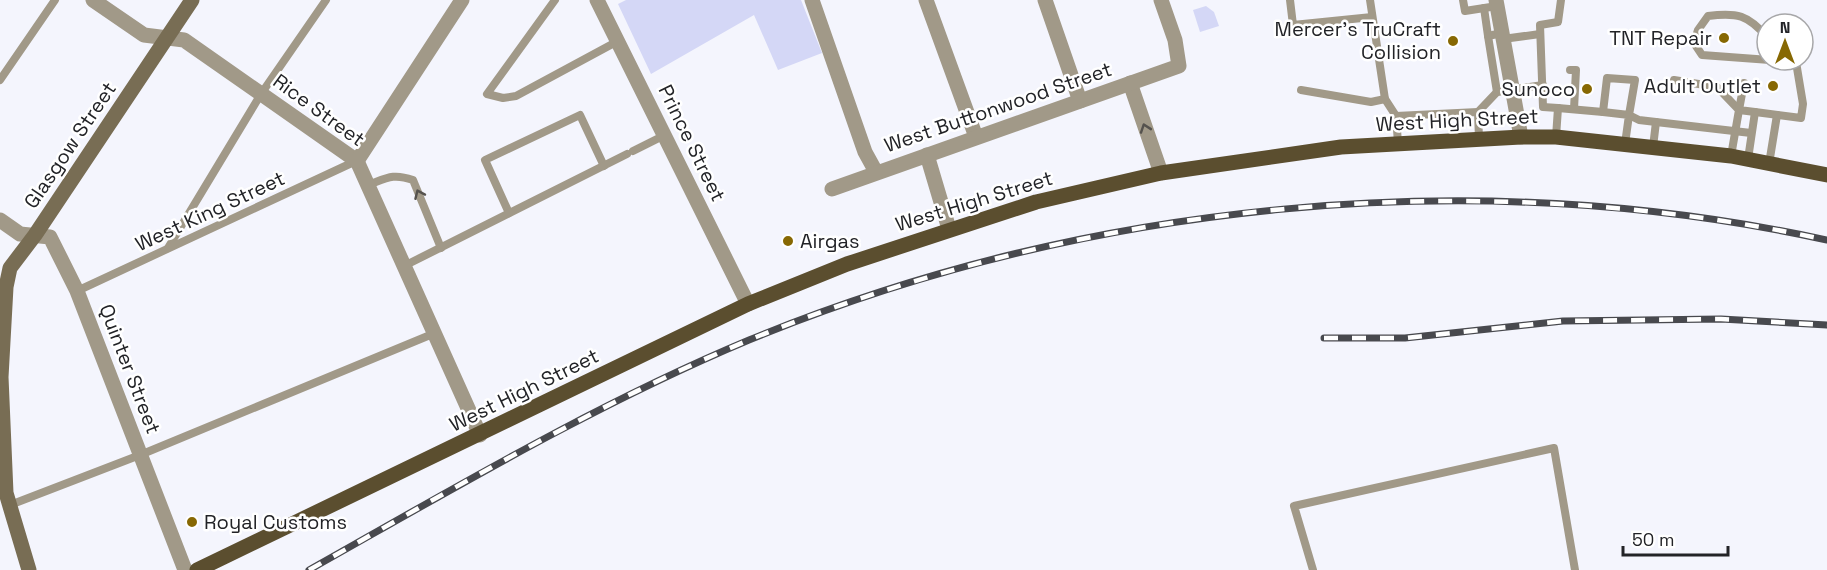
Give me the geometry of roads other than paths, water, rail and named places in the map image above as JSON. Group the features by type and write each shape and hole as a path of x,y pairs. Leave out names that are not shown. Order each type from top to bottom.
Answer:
{"main road":[{"name":"West High Street","path":"198,570 748,304 847,264 1036,202 1161,173 1341,147 1521,137 1556,137 1731,156 1827,176"}],"street":[{"name":"Rice Street","path":"93,0 144,35 184,40 357,161 480,435"},
{"name":"Glasgow Street","path":"29,570 6,494 1,377 6,287 10,268 35,235 192,0"},
{"path":"357,161 462,0"},
{"name":"Prince Street","path":"597,0 748,304"},
{"path":"812,0 865,152 876,172"},
{"path":"927,0 976,137"},
{"path":"1045,0 1080,100"},
{"name":"West Buttonwood Street","path":"832,189 1179,66 1175,40 1161,0"},
{"path":"1492,5 1505,91 1521,137"},
{"path":"1130,83 1161,173"},
{"path":"927,155 950,229"},
{"name":"Quinter Street","path":"0,220 20,234 50,237 77,291 185,570"}],"lane":[{"path":"0,80 55,0"},
{"path":"167,249 261,94 326,0"},
{"path":"555,0 487,94 503,98 516,96 618,41"},
{"path":"1290,0 1293,25 1372,18"},
{"path":"1370,0 1385,99 1396,116 1398,143"},
{"path":"1463,0 1465,11 1492,5"},
{"path":"1561,0 1558,22 1540,25 1545,69 1543,107 1629,115 1639,120 1751,133"},
{"path":"1755,26 1745,16 1727,14 1708,16 1698,30 1695,43 1702,55 1755,58"},
{"path":"1498,36 1540,34"},
{"path":"1570,70 1576,70 1572,83 1574,109"},
{"path":"1674,80 1717,87 1739,110 1801,118 1803,104 1796,72"},
{"path":"1603,112 1607,78 1635,80 1625,144"},
{"path":"1396,116 1478,112 1505,91 1544,82"},
{"path":"1731,156 1744,83"},
{"path":"1301,90 1371,102 1385,99"},
{"path":"1556,137 1558,108"},
{"path":"1478,112 1479,139"},
{"path":"1748,159 1755,112"},
{"path":"509,213 485,160 580,115 604,166"},
{"path":"1769,164 1777,115"},
{"path":"1653,147 1656,122"},
{"path":"404,266 665,135"},
{"name":"West King Street","path":"77,291 357,161"},
{"path":"368,185 390,176 413,180 441,248"},
{"path":"10,505 141,455 435,333"},
{"path":"1313,570 1294,506 1554,448 1575,570"}],"railway":[{"path":"309,570 526,449 692,365 749,340 877,293 1009,255 1144,227 1280,209 1418,201 1556,204 1692,217 1827,240"},
{"path":"1324,338 1405,338 1563,321 1721,319 1827,325"}],"place":[{"name":"TNT Repair","path":"1724,38"},
{"name":"Mercer's TruCraft Collision","path":"1453,41"},
{"name":"Adult Outlet","path":"1773,86"},
{"name":"Sunoco","path":"1587,89"},
{"name":"Airgas","path":"788,241"},
{"name":"Royal Customs","path":"192,522"}]}
